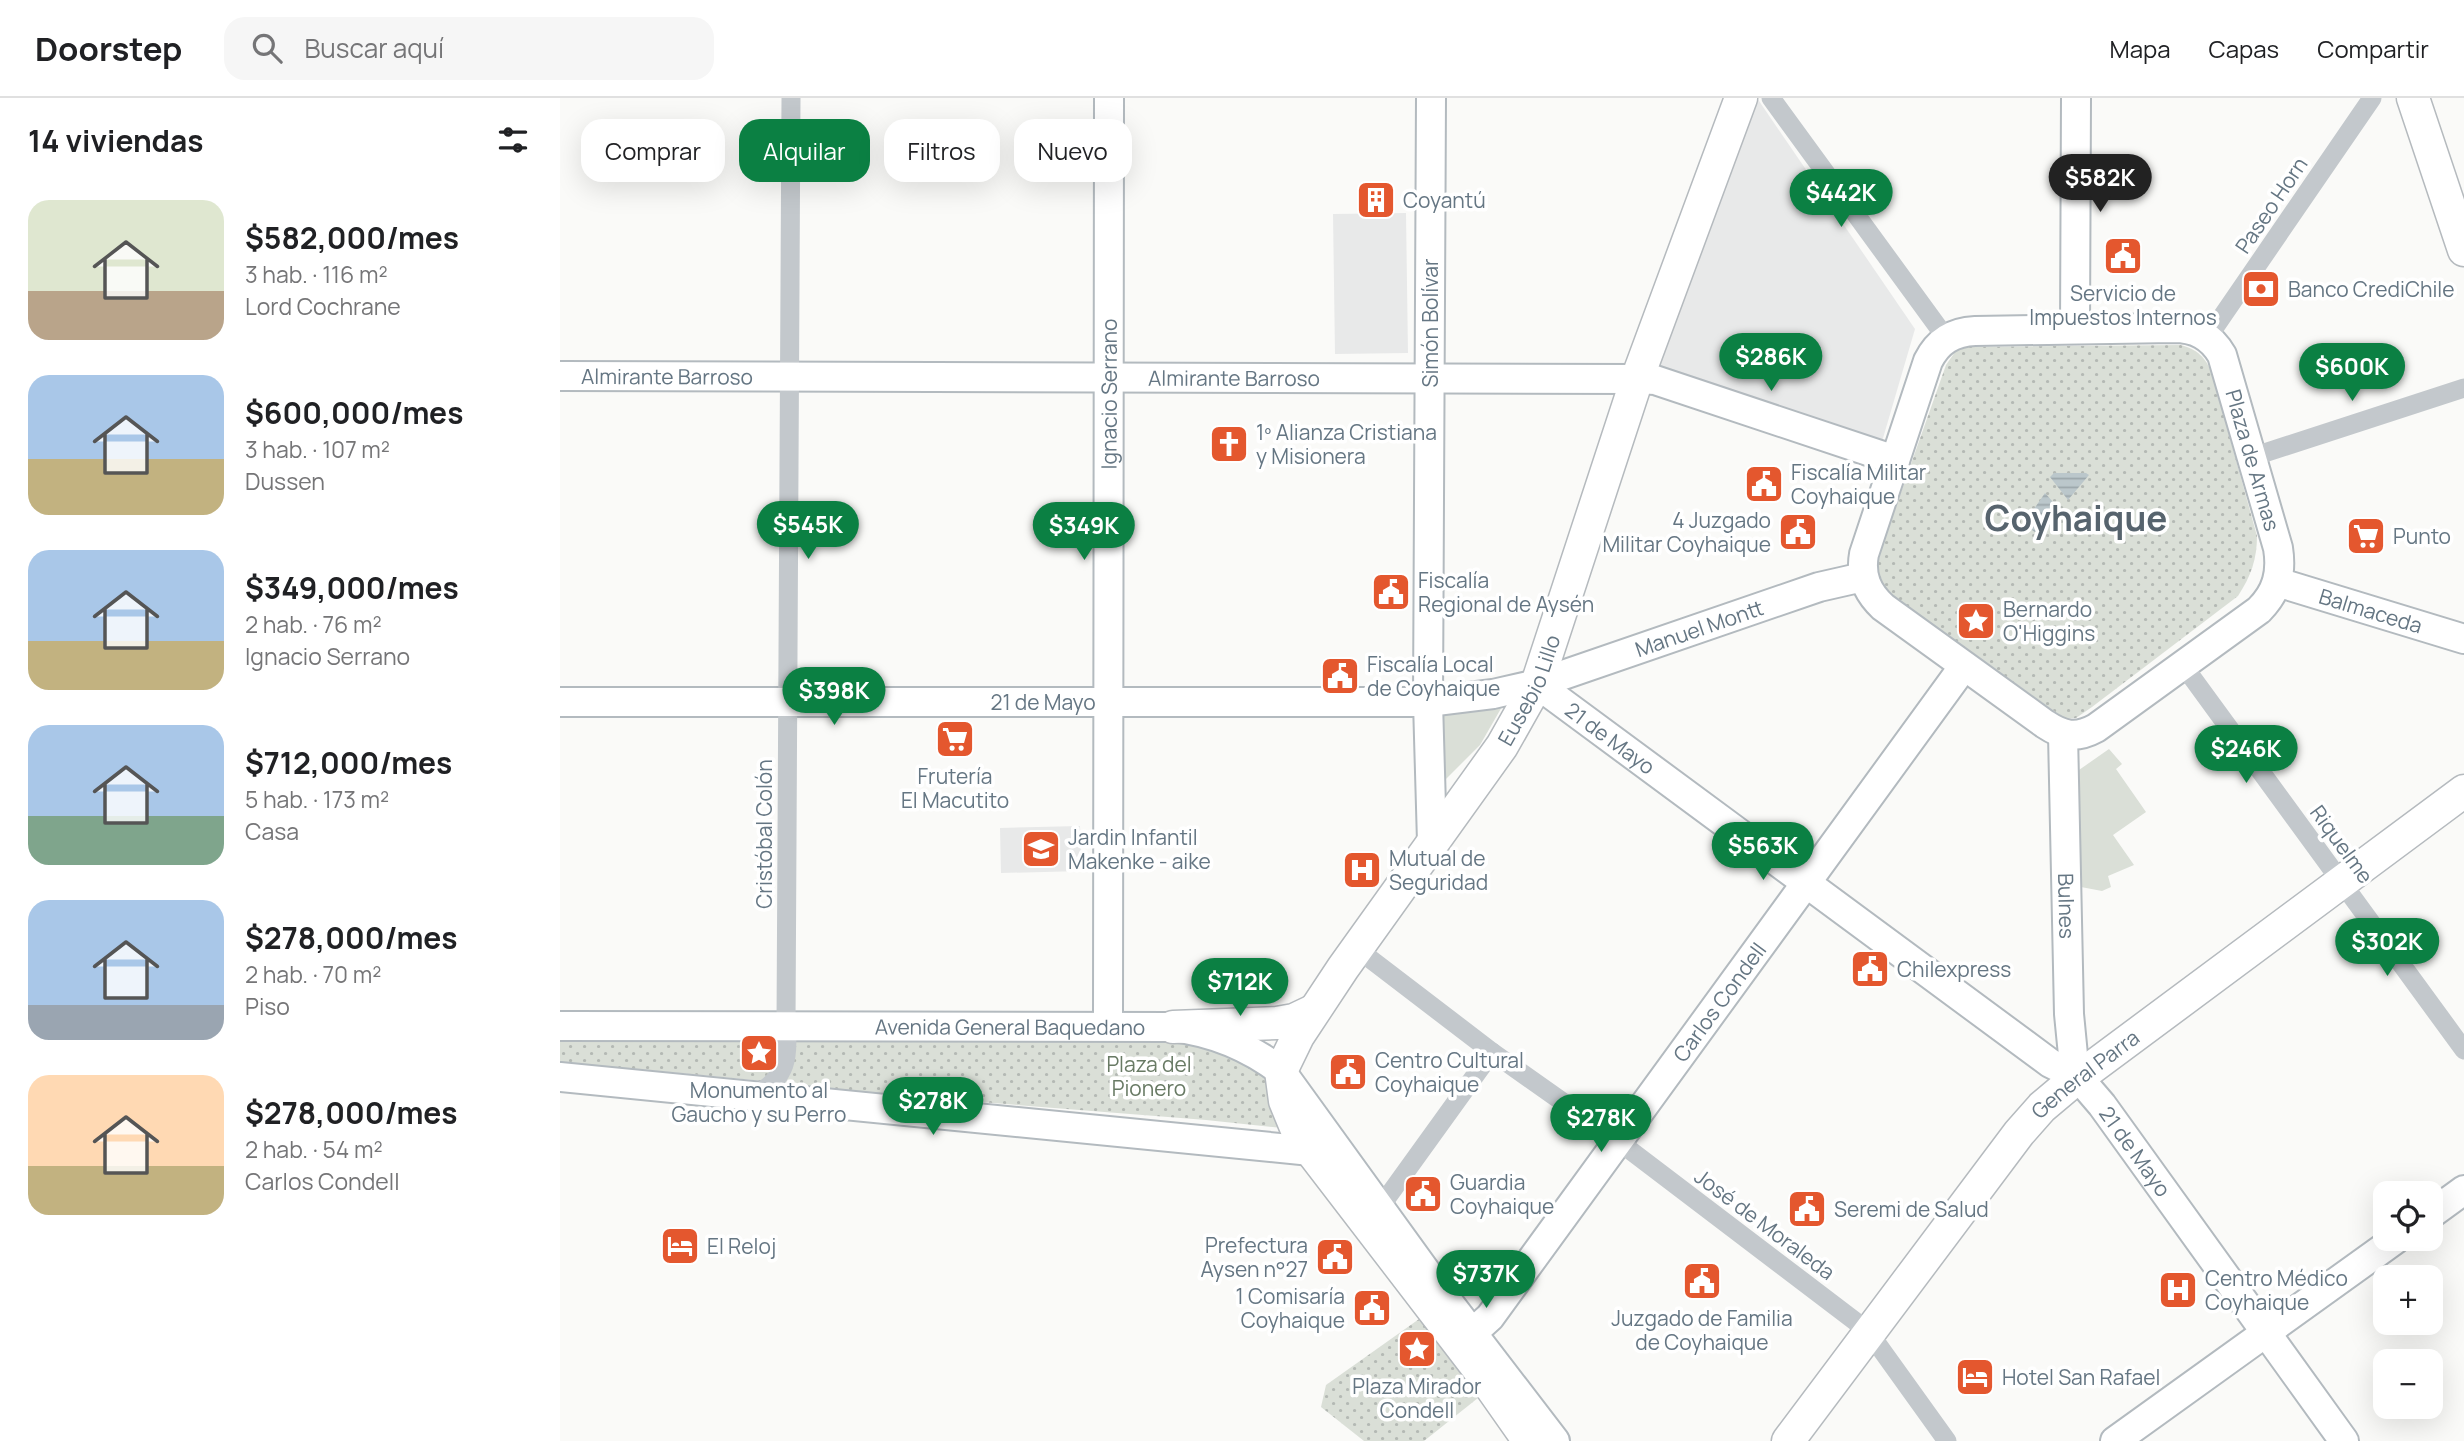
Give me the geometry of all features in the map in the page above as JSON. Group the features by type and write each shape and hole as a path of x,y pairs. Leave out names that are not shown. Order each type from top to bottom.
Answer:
{"main road":[{"name":"Eusebio Lillo","path":"1281,1071 1313,1011 1502,746 1537,684 1637,379 1741,98"},
{"path":"2413,98 2464,250"},
{"name":"General Parra","path":"1788,1441 1868,1331 2030,1119 2078,1077 2464,791"},
{"path":"1173,1027 1277,1023 1294,1020 1313,1011"},
{"path":"1281,1071 1289,1114 1299,1135 1311,1151"},
{"name":"Avenida General Baquedano","path":"1311,1151 1466,1339 1529,1441"}],"street":[{"name":"Cristóbal Colón","path":"756,1095 773,1083 784,1066 788,1048 791,98"},
{"name":"Ignacio Serrano","path":"1108,1026 1109,98"},
{"name":"Simón Bolívar","path":"1431,98 1428,702 1432,842"},
{"path":"1771,98 1946,338"},
{"path":"2075,329 2076,98"},
{"name":"Paseo Horn","path":"2208,337 2372,98"},
{"path":"2208,337 2181,328 1966,331 1946,338 1933,351 1928,361 1861,570 1868,590 1883,607 2045,724 2063,734 2078,736 2089,732 2259,610 2272,596 2277,582"},
{"name":"Plaza de Armas","path":"2208,337 2222,355 2278,548 2280,572 2277,582"},
{"name":"Almirante Barroso","path":"560,376 1655,380 1895,460"},
{"path":"2252,457 2464,388"},
{"name":"Manuel Montt","path":"1537,684 1819,587 1863,577"},
{"name":"Balmaceda","path":"2277,582 2464,639"},
{"name":"Riquelme","path":"2183,665 2464,1050"},
{"name":"Carlos Condell","path":"1466,1339 1490,1317 1964,666"},
{"name":"21 de Mayo","path":"560,702 1428,702 1493,694 1537,684 2050,1063 2078,1077 2102,1105 2344,1441"},
{"name":"Bulnes","path":"2063,734 2069,1014 2078,1077"},
{"name":"José de Moraleda","path":"1356,948 1492,1052 1618,1141 1868,1331 1947,1441"},
{"path":"2019,1040 2039,1038 2049,1033 2069,1014"},
{"name":"Avenida General Baquedano","path":"560,1026 1173,1027 1202,1031 1229,1040 1281,1071 1381,1206 1466,1339 1555,1441"},
{"path":"1381,1206 1492,1052"},
{"path":"560,1077 1311,1151"},
{"path":"2443,1205 2464,1190"},
{"path":"2115,1441 2379,1251"}],"shaded area":[{"path":"1753,98 1757,98 1915,329 1881,445 1650,368"},
{"path":"1406,213 1408,353 1335,354 1333,214"},
{"path":"2054,473 2089,475 2068,500 2050,477"},
{"path":"2045,493 2061,511 2042,536 2030,529 2034,509"},
{"name":"Jardin Infantil Makenke - aike","path":"1080,826 1082,871 1001,873 1000,828"}],"green space":[{"path":"2181,345 2200,355 2212,373 2257,536 2252,567 2238,596 2092,707 2076,718 2065,719 1885,590 1878,574 1878,557 1946,365 1955,352 1964,347"},
{"path":"1503,705 1480,745 1446,779 1442,758 1443,712"},
{"path":"2109,749 2122,764 2116,769 2146,812 2113,835 2134,865 2108,876 2111,887 2102,891 2081,887 2079,770"},
{"name":"Plaza del Pionero","path":"560,1040 1195,1040 1267,1074 1292,1129 816,1089 753,1080 560,1062"},
{"name":"Plaza Mirador Condell","path":"1429,1312 1488,1390 1424,1441 1364,1441 1321,1407 1326,1385"}],"place":[{"name":"Coyantú","path":"1376,200"},
{"name":"Servicio de Impuestos Internos","path":"2123,256"},
{"name":"Banco CrediChile","path":"2261,289"},
{"name":"1º Alianza Cristiana y Misionera","path":"1229,444"},
{"name":"Fiscalía Militar Coyhaique","path":"1764,484"},
{"name":"4 Juzgado Militar Coyhaique","path":"1798,532"},
{"name":"Punto","path":"2366,536"},
{"name":"Fiscalía Regional de Aysén","path":"1391,592"},
{"name":"Bernardo O'Higgins","path":"1976,621"},
{"name":"Fiscalía Local de Coyhaique","path":"1340,676"},
{"name":"Frutería El Macutito","path":"955,739"},
{"name":"Jardin Infantil Makenke - aike","path":"1041,849"},
{"name":"Mutual de Seguridad","path":"1362,870"},
{"name":"Chilexpress","path":"1870,969"},
{"name":"Monumento al Gaucho y su Perro","path":"759,1053"},
{"name":"Centro Cultural Coyhaique","path":"1348,1072"},
{"name":"Guardia Coyhaique","path":"1423,1194"},
{"name":"Seremi de Salud","path":"1807,1209"},
{"name":"El Reloj","path":"680,1246"},
{"name":"Prefectura Aysen n°27","path":"1335,1257"},
{"name":"Juzgado de Familia de Coyhaique","path":"1702,1281"},
{"name":"Centro Médico Coyhaique","path":"2178,1290"},
{"name":"1 Comisaría Coyhaique","path":"1372,1308"},
{"name":"Plaza Mirador Condell","path":"1417,1349"},
{"name":"Hotel San Rafael","path":"1975,1377"}],"district":[{"name":"Coyhaique","path":"2076,518"}]}
